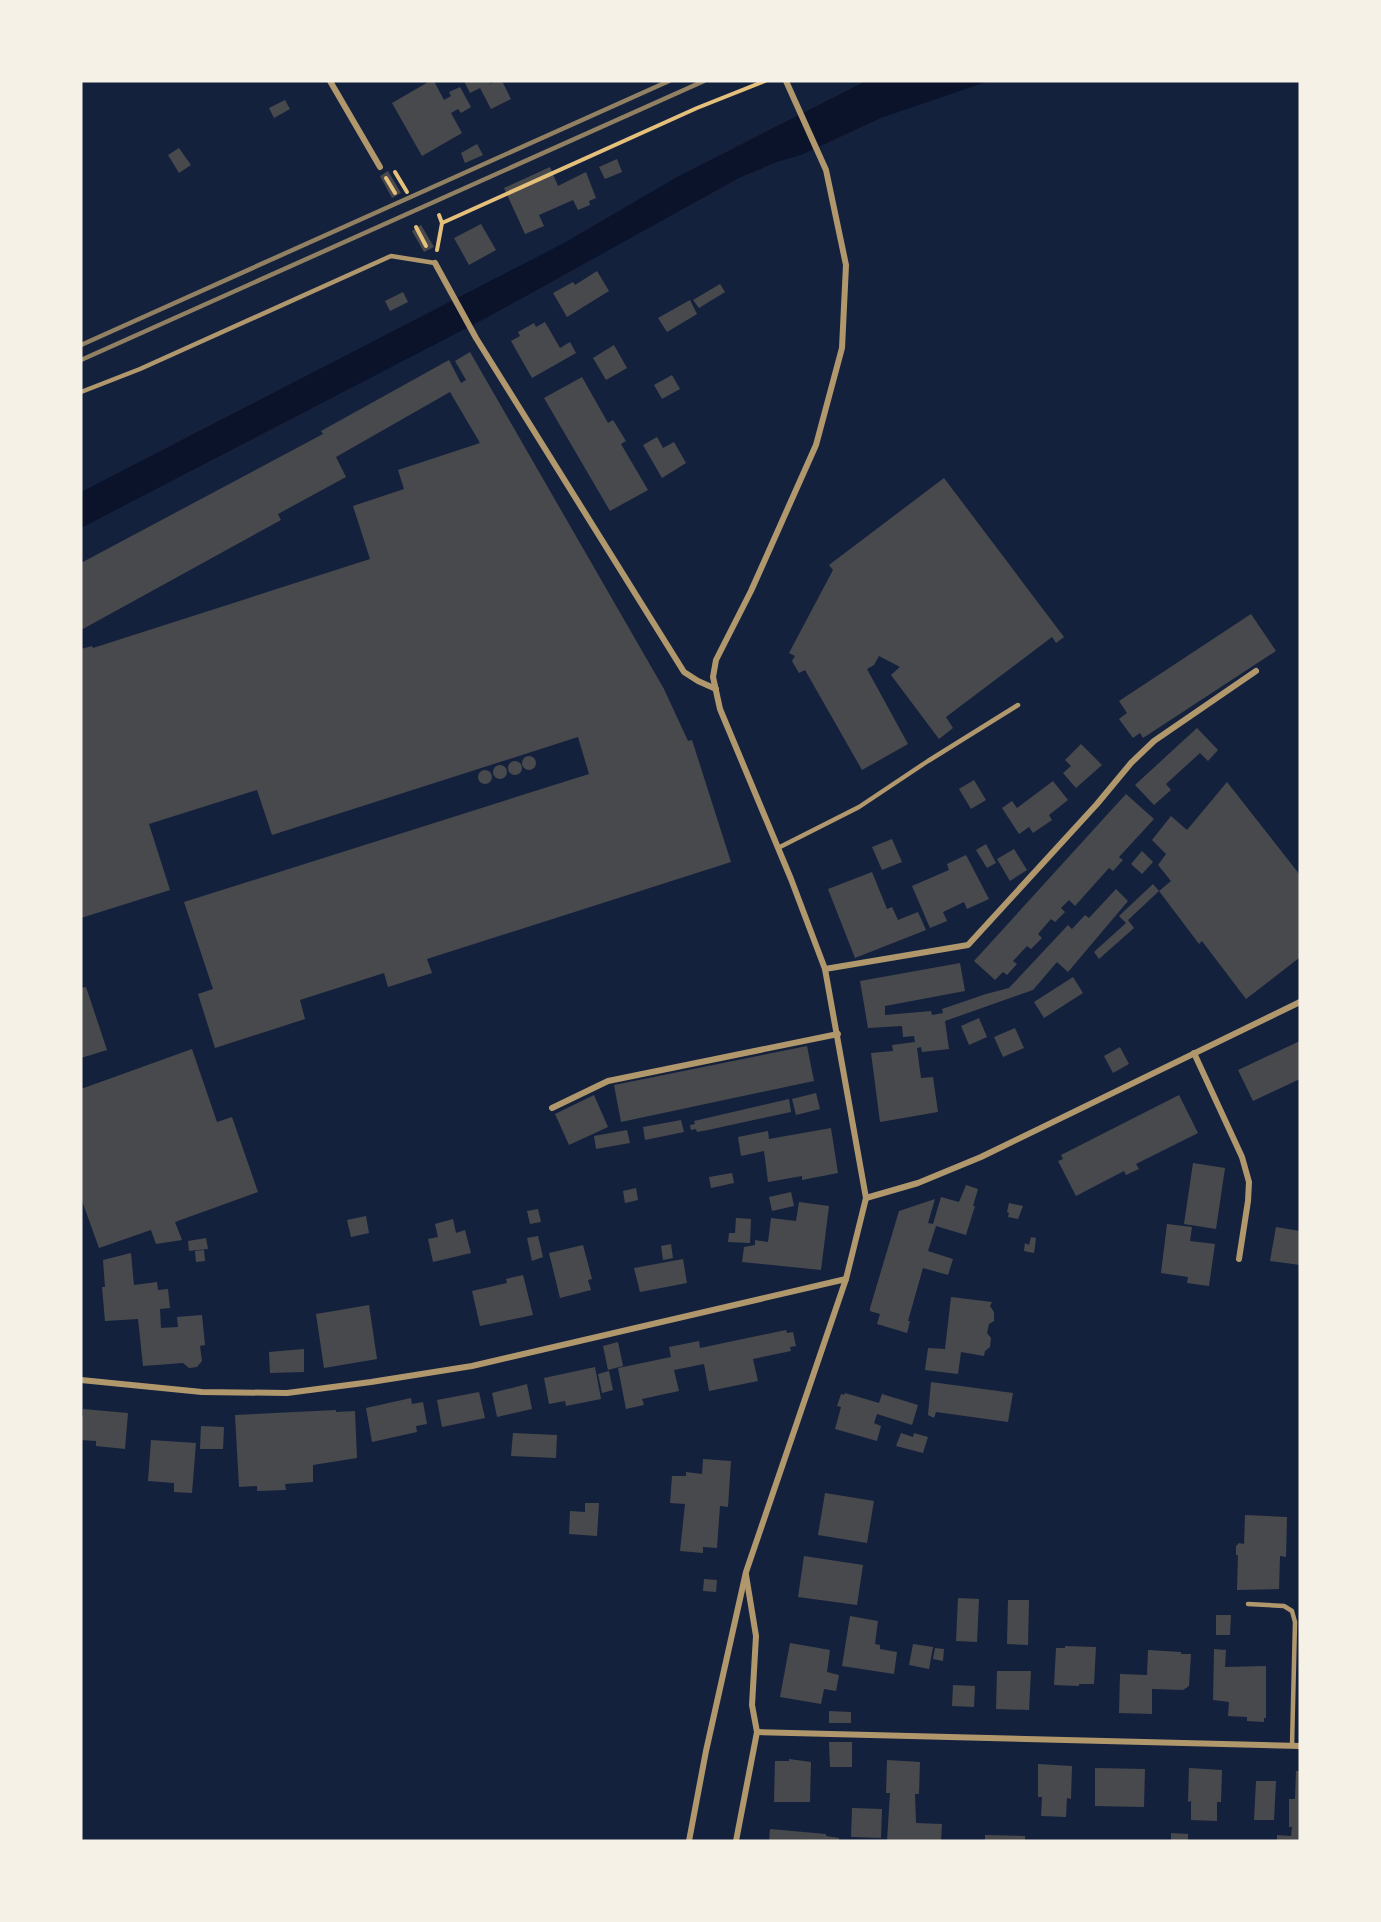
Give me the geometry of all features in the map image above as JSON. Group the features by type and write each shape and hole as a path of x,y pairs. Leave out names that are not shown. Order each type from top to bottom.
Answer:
{"street":[{"path":"330,81 382,170"},
{"path":"689,1841 706,1751 746,1572 846,1279 866,1198 825,969 720,709 714,677 716,660 751,591 816,446 842,348 846,265 826,170 786,81"},
{"path":"435,263 476,338 684,672 716,688"},
{"path":"825,969 968,945 1097,804 1131,763 1154,741 1256,671"},
{"path":"866,1198 918,1183 981,1157 1300,1002"},
{"path":"552,1108 608,1081 838,1034"},
{"path":"1194,1053 1242,1157 1249,1182 1239,1259"},
{"path":"81,1380 202,1392 287,1393 350,1385 472,1366 846,1279"},
{"path":"736,1841 757,1732 752,1705 756,1636 746,1572"},
{"path":"757,1732 1300,1746"}],"lane":[{"path":"81,393 391,256 435,263"},
{"path":"778,848 859,807 1018,705"},
{"path":"1248,1604 1284,1606 1292,1611 1294,1622 1292,1746"}],"path":[{"path":"442,223 697,108 765,81"},
{"path":"382,170 395,193"},
{"path":"435,263 442,223 439,215"},
{"path":"416,227 429,250"}],"water":[{"path":"866,81 989,81 881,118 801,155 739,178 488,317 81,528 81,492 564,243 677,177"}],"building":[{"path":"430,81 434,81 444,100 451,96 449,92 460,87 471,107 461,113 458,109 451,113 462,133 422,156 392,103"},
{"path":"464,81 493,81 488,85 495,81 502,81 511,99 491,109 480,88 470,93"},
{"path":"285,100 290,109 274,118 269,108"},
{"path":"477,144 483,155 465,163 461,153"},
{"path":"179,148 191,165 179,173 168,155"},
{"path":"617,159 622,172 605,179 599,167"},
{"path":"550,167 558,186 586,172 596,198 589,201 590,205 578,210 573,200 539,215 544,226 525,234 504,188"},
{"path":"388,171 401,193 392,198 380,176"},
{"path":"481,224 496,250 469,265 454,238"},
{"path":"421,225 434,247 424,252 412,231"},
{"path":"597,271 609,291 567,317 553,293 573,282 575,285"},
{"path":"720,284 725,292 699,308 693,300"},
{"path":"403,292 408,302 390,311 385,301"},
{"path":"690,300 697,314 667,332 658,318"},
{"path":"545,322 560,348 570,342 576,353 532,378 511,341 520,336 518,332 534,323 536,327"},
{"path":"614,345 627,368 606,380 593,358"},
{"path":"470,352 664,689 688,741 692,740 731,862 427,959 432,973 388,987 384,973 300,1000 305,1019 215,1048 198,994 213,989 184,902 589,774 578,737 272,835 257,790 149,824 170,890 81,918 81,649 92,646 93,648 370,559 353,506 404,489 398,470 480,443 450,392 336,457 346,477 278,514 281,520 81,630 81,563 323,434 321,431 449,360 461,383 466,380 455,361"},
{"path":"672,375 680,389 662,399 654,385"},
{"path":"582,377 608,423 613,420 626,441 621,444 648,490 610,511 544,398"},
{"path":"657,437 663,448 674,442 686,463 662,478 643,445"},
{"path":"944,478 1064,637 1056,643 1052,637 946,717 953,728 939,739 891,675 900,667 879,656 874,665 867,669 908,744 862,770 805,670 799,673 792,661 795,656 789,653 833,570 829,565"},
{"path":"1251,614 1276,651 1143,738 1140,733 1133,738 1119,719 1127,713 1119,701"},
{"path":"1197,728 1218,750 1208,761 1200,753 1166,784 1171,790 1154,805 1135,785"},
{"path":"1081,744 1102,765 1076,788 1063,773 1071,766 1065,760"},
{"path":"529,756 534,758 536,763 534,768 529,770 524,768 522,763 524,758"},
{"path":"515,761 520,763 522,768 520,773 515,775 510,773 508,768 510,763"},
{"path":"500,765 505,767 507,772 505,777 500,779 495,777 493,772 495,767"},
{"path":"485,770 490,772 492,777 490,782 485,784 480,782 478,777 480,772"},
{"path":"974,780 986,800 971,809 959,789"},
{"path":"1053,781 1068,800 1049,815 1052,820 1033,833 1029,827 1019,834 1002,808 1012,801 1017,808"},
{"path":"1227,782 1300,875 1299,958 1246,999 1202,941 1199,944 1159,891 1171,881 1158,865 1166,854 1152,840 1171,816 1187,830"},
{"path":"1126,794 1154,819 1119,857 1123,860 1113,871 1109,868 1075,906 1069,900 1061,908 1065,912 1055,922 1051,919 1038,934 1042,938 1031,949 1027,946 1013,961 1017,964 1007,975 1003,972 995,980 974,961"},
{"path":"892,839 902,862 882,870 872,847"},
{"path":"986,844 996,863 987,868 976,850"},
{"path":"1014,849 1027,870 1010,881 997,859"},
{"path":"1142,851 1153,862 1142,874 1131,864"},
{"path":"966,855 989,899 967,909 964,902 943,912 947,921 930,928 912,886 949,870 947,864"},
{"path":"872,872 887,909 892,907 898,920 918,912 926,930 855,958 828,889"},
{"path":"1153,884 1159,891 1128,920 1134,928 1099,959 1094,952 1126,923 1119,916"},
{"path":"1116,889 1128,901 1068,972 1057,962 1033,990 945,1021 949,1049 922,1052 921,1047 917,1048 921,1078 933,1077 938,1112 880,1122 871,1053 893,1051 892,1045 915,1042 914,1036 903,1037 902,1026 868,1028 860,981 960,963 965,991 885,1006 885,1015 931,1011 932,1015 943,1013 942,1009 1009,988 1068,925 1072,929 1085,915 1089,918"},
{"path":"1073,977 1083,993 1044,1018 1034,1002"},
{"path":"86,987 107,1050 81,1058 81,988"},
{"path":"979,1018 987,1037 969,1045 961,1026"},
{"path":"1015,1028 1024,1048 1003,1057 994,1037"},
{"path":"1300,1041 1300,1079 1253,1101 1238,1070"},
{"path":"807,1046 814,1081 621,1122 614,1085"},
{"path":"1120,1047 1129,1064 1113,1073 1104,1056"},
{"path":"192,1049 217,1122 232,1117 258,1192 175,1222 182,1240 156,1244 151,1230 99,1248 81,1198 81,1089"},
{"path":"816,1093 820,1109 796,1115 792,1099"},
{"path":"594,1095 608,1127 569,1145 555,1114"},
{"path":"1179,1095 1198,1133 1136,1164 1139,1169 1126,1175 1124,1171 1076,1196 1058,1161 1063,1159 1061,1155"},
{"path":"789,1099 791,1112 697,1132 696,1129 691,1130 690,1125 695,1124 694,1121"},
{"path":"681,1120 684,1132 645,1140 643,1127"},
{"path":"831,1128 838,1173 802,1180 802,1176 768,1182 764,1151 741,1156 738,1137 768,1131 769,1139"},
{"path":"627,1130 630,1143 596,1149 594,1136"},
{"path":"1193,1163 1225,1168 1216,1229 1184,1224"},
{"path":"732,1173 734,1183 711,1188 709,1177"},
{"path":"966,1185 978,1189 966,1235 936,1226 928,1251 953,1259 948,1275 923,1268 908,1321 910,1321 907,1333 877,1324 880,1314 870,1311 870,1308 899,1211 935,1199 928,1223 933,1224 941,1197 959,1202"},
{"path":"636,1188 638,1200 625,1203 623,1191"},
{"path":"791,1192 794,1206 772,1211 769,1197"},
{"path":"799,1202 829,1206 821,1270 742,1262 744,1247 755,1245 755,1240 768,1242 771,1218 796,1221"},
{"path":"1009,1203 1023,1206 1018,1219 1008,1217"},
{"path":"538,1209 541,1222 530,1224 527,1211"},
{"path":"366,1216 369,1233 351,1237 347,1220"},
{"path":"736,1218 751,1219 750,1243 728,1242 729,1233 735,1233"},
{"path":"453,1219 456,1233 465,1230 471,1253 433,1262 428,1239 438,1237 435,1224"},
{"path":"1167,1224 1192,1227 1190,1241 1215,1244 1209,1286 1187,1283 1188,1277 1161,1273"},
{"path":"1276,1227 1300,1231 1300,1265 1270,1261"},
{"path":"538,1236 543,1257 532,1261 527,1238"},
{"path":"1031,1237 1036,1238 1034,1253 1024,1251 1025,1243 1029,1245"},
{"path":"206,1238 208,1249 189,1251 188,1241"},
{"path":"671,1244 673,1258 663,1260 661,1246"},
{"path":"583,1245 592,1279 588,1280 591,1290 560,1298 549,1253"},
{"path":"204,1250 205,1261 196,1262 195,1251"},
{"path":"131,1253 134,1285 157,1282 158,1290 168,1289 170,1308 160,1309 161,1328 178,1327 177,1317 202,1315 205,1345 200,1346 202,1361 197,1367 189,1368 183,1363 143,1366 138,1319 105,1321 102,1287 105,1287 103,1260"},
{"path":"683,1259 687,1283 640,1292 634,1268"},
{"path":"523,1275 533,1315 480,1326 472,1291 507,1283 506,1279"},
{"path":"951,1297 992,1302 990,1306 994,1312 994,1321 989,1324 987,1333 991,1338 990,1347 985,1351 984,1356 961,1352 958,1374 925,1370 928,1348 945,1349"},
{"path":"369,1305 377,1359 324,1368 316,1314"},
{"path":"786,1330 787,1333 793,1332 796,1346 790,1347 791,1351 753,1359 758,1381 709,1391 704,1364 674,1370 679,1391 642,1399 644,1405 626,1409 618,1368 671,1357 669,1347 699,1341 700,1348"},
{"path":"618,1342 623,1366 608,1370 603,1346"},
{"path":"304,1349 304,1372 270,1373 269,1352"},
{"path":"595,1367 601,1399 566,1406 565,1401 549,1404 544,1378"},
{"path":"609,1371 613,1390 602,1393 598,1374"},
{"path":"931,1382 1013,1393 1008,1422 936,1412 934,1418 928,1415"},
{"path":"527,1384 532,1409 497,1417 492,1393"},
{"path":"479,1392 485,1418 442,1427 437,1400"},
{"path":"845,1393 879,1403 882,1394 918,1405 912,1425 877,1414 874,1423 881,1426 877,1441 835,1429 841,1407 837,1406 841,1394"},
{"path":"411,1398 412,1404 423,1402 427,1424 416,1426 417,1432 372,1442 366,1408"},
{"path":"83,1409 128,1413 125,1449 96,1446 96,1441 81,1440"},
{"path":"336,1410 336,1412 355,1411 357,1458 313,1465 313,1482 285,1484 286,1490 257,1491 257,1486 239,1487 235,1415"},
{"path":"201,1426 224,1427 223,1449 200,1449"},
{"path":"513,1433 557,1435 556,1458 511,1456"},
{"path":"901,1433 913,1437 914,1433 928,1437 923,1453 896,1446"},
{"path":"151,1440 196,1443 192,1493 174,1492 174,1483 148,1481"},
{"path":"703,1459 731,1461 728,1507 720,1506 717,1548 703,1547 703,1553 680,1551 685,1504 670,1503 672,1476 686,1476 686,1472 702,1474"},
{"path":"825,1493 874,1501 867,1543 818,1535"},
{"path":"585,1503 599,1503 597,1536 569,1534 570,1511 585,1512"},
{"path":"1245,1515 1287,1517 1286,1557 1280,1556 1279,1589 1237,1590 1236,1546 1239,1543 1244,1544"},
{"path":"804,1556 863,1565 857,1605 798,1597"},
{"path":"704,1579 717,1580 716,1592 703,1591"},
{"path":"958,1598 979,1599 977,1642 956,1641"},
{"path":"1008,1600 1029,1600 1028,1645 1007,1644"},
{"path":"1216,1615 1231,1615 1230,1635 1216,1635"},
{"path":"850,1616 878,1621 875,1644 880,1645 880,1649 897,1652 894,1674 842,1666"},
{"path":"790,1643 830,1650 827,1672 839,1675 836,1691 824,1689 821,1704 780,1697"},
{"path":"913,1644 933,1647 929,1669 909,1665"},
{"path":"1065,1646 1096,1647 1094,1684 1054,1685 1056,1648 1065,1648"},
{"path":"935,1648 944,1649 943,1661 933,1659"},
{"path":"1214,1649 1226,1650 1225,1667 1266,1666 1266,1718 1264,1722 1247,1721 1247,1717 1228,1716 1229,1702 1213,1700"},
{"path":"1148,1650 1191,1654 1189,1686 1183,1690 1152,1689 1152,1714 1119,1713 1120,1674 1147,1675"},
{"path":"997,1671 1031,1671 1029,1710 996,1709"},
{"path":"953,1685 975,1686 974,1707 952,1706"},
{"path":"829,1711 851,1712 851,1723 829,1723"},
{"path":"829,1742 852,1742 852,1767 830,1767"},
{"path":"789,1759 811,1762 810,1802 774,1802 775,1761 789,1761"},
{"path":"887,1760 920,1762 919,1794 915,1794 916,1823 942,1824 941,1841 887,1841 890,1793 886,1793"},
{"path":"1038,1764 1072,1766 1071,1799 1067,1798 1066,1817 1041,1816 1042,1797 1038,1797"},
{"path":"1095,1768 1145,1769 1144,1807 1095,1806"},
{"path":"1189,1768 1222,1770 1221,1802 1217,1802 1217,1821 1191,1820 1191,1801 1188,1802"},
{"path":"1296,1771 1300,1771 1300,1841 1277,1841 1277,1835 1291,1836 1289,1799 1295,1799"},
{"path":"1256,1781 1276,1781 1274,1820 1254,1820"},
{"path":"852,1808 882,1809 881,1838 851,1837"},
{"path":"770,1829 826,1834 826,1836 839,1838 839,1841 769,1841"},
{"path":"1171,1833 1188,1834 1188,1841 1171,1841"},
{"path":"985,1835 1025,1836 1025,1841 985,1841"}],"railway":[{"path":"81,345 669,81"},
{"path":"81,360 704,81"}]}
